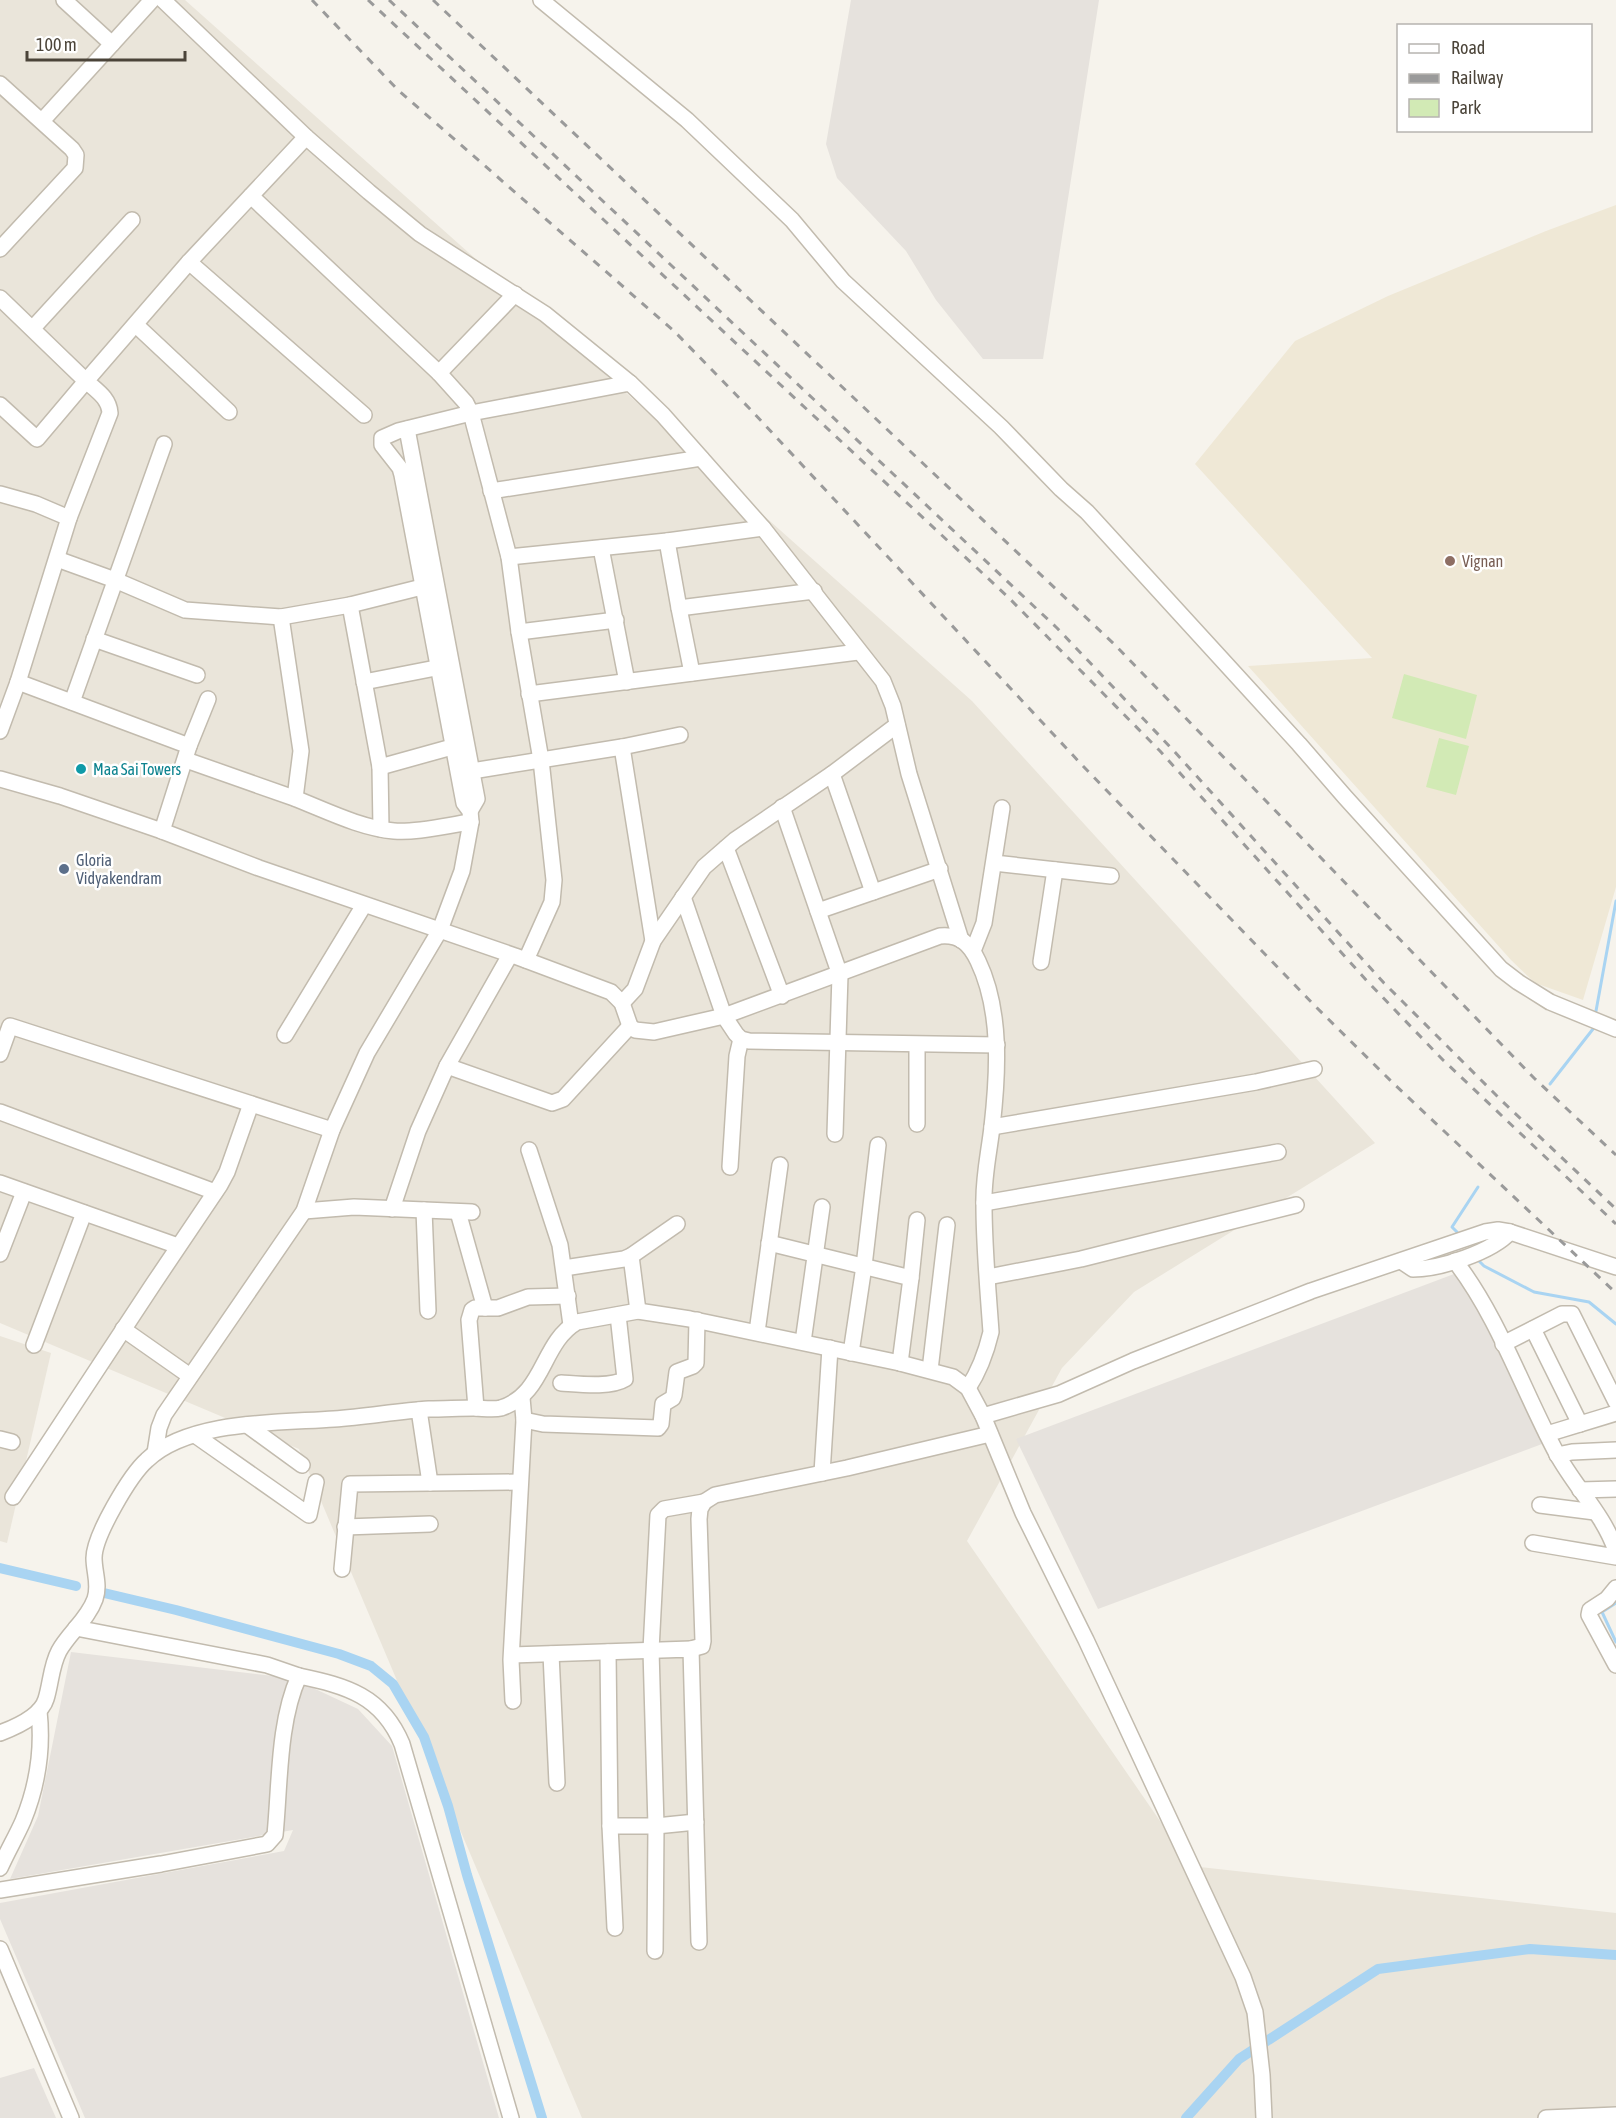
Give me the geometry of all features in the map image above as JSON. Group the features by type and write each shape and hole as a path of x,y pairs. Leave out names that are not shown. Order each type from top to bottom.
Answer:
{"street":[{"path":"64,0 112,44"},
{"path":"42,121 152,0"},
{"path":"163,0 306,137 420,234 545,314 630,383 663,415 763,528 883,681 893,706 909,774 961,940"},
{"path":"541,0 687,120 792,220 843,281 1000,427 1087,512 1501,969 1550,1002 1616,1029"},
{"path":"0,84 76,155 75,168 0,249"},
{"path":"0,405 37,439 189,262 306,137"},
{"path":"250,196 439,373 461,397 471,413 509,557 519,632 541,760 554,880 552,902 526,960"},
{"path":"33,328 132,220"},
{"path":"189,262 364,415"},
{"path":"439,373 515,294"},
{"path":"0,298 107,400 110,413 69,518 18,682 0,731"},
{"path":"136,325 229,412"},
{"path":"154,1453 164,1415 304,1211 332,1130 367,1053 440,930 462,871 471,816 477,800 422,587 402,475 400,468 382,445 382,438 407,429 471,413 630,383"},
{"path":"407,429 444,666 452,747 464,803 471,816"},
{"path":"72,702 164,444"},
{"path":"491,491 701,458"},
{"path":"0,494 36,504 69,518"},
{"path":"509,557 667,541 763,528"},
{"path":"667,541 692,673"},
{"path":"601,548 627,682"},
{"path":"57,559 115,580 184,610 281,617 350,605 422,587"},
{"path":"679,608 814,591"},
{"path":"350,605 380,767 381,829"},
{"path":"281,617 301,751 295,798"},
{"path":"519,632 616,620"},
{"path":"94,639 197,675"},
{"path":"529,694 858,652"},
{"path":"364,682 444,666"},
{"path":"18,682 72,702 338,816 381,829 406,831 471,816"},
{"path":"162,831 208,699"},
{"path":"622,1003 635,989 653,941 704,867 726,848 832,774 897,725"},
{"path":"471,771 622,747 680,735"},
{"path":"380,767 452,747"},
{"path":"622,747 653,941"},
{"path":"832,774 873,892"},
{"path":"0,779 60,796 162,831 189,843 526,960 611,992 622,1003 630,1026 644,1032 654,1032 724,1016 840,975 940,936 953,935 961,940 973,951 986,977 993,999 997,1045 984,1203 991,1332 979,1371 968,1388"},
{"path":"782,807 840,975 835,1134"},
{"path":"973,951 984,923 1002,808"},
{"path":"726,848 782,996"},
{"path":"994,863 1111,876"},
{"path":"818,911 940,869"},
{"path":"1041,962 1055,870"},
{"path":"683,897 724,1016 741,1039 838,1044 997,1045"},
{"path":"285,1035 364,905"},
{"path":"392,1209 418,1131 447,1066 510,955"},
{"path":"0,1054 5,1025 332,1130"},
{"path":"447,1066 552,1103 563,1099 630,1026"},
{"path":"730,1167 737,1056 741,1039"},
{"path":"917,1045 917,1124"},
{"path":"992,1127 1256,1082 1314,1069"},
{"path":"13,1497 228,1172 250,1104"},
{"path":"0,1112 215,1192"},
{"path":"851,1353 878,1145"},
{"path":"529,1150 550,1209 564,1268 571,1325"},
{"path":"984,1203 1278,1152"},
{"path":"757,1332 780,1165"},
{"path":"0,1183 178,1246"},
{"path":"0,1254 24,1192"},
{"path":"988,1277 1103,1254 1296,1205"},
{"path":"803,1342 822,1206"},
{"path":"304,1211 354,1208 465,1212 485,1308"},
{"path":"424,1210 428,1311"},
{"path":"34,1345 84,1213"},
{"path":"900,1363 917,1220"},
{"path":"564,1268 613,1262 632,1256 678,1224"},
{"path":"930,1370 947,1225"},
{"path":"983,1416 1059,1394 1133,1361 1311,1291 1485,1233 1498,1230 1510,1232 1616,1267"},
{"path":"1401,1261 1408,1267 1420,1269 1455,1261 1498,1244 1510,1232"},
{"path":"769,1243 911,1278"},
{"path":"632,1256 638,1311"},
{"path":"1455,1261 1477,1291 1557,1455 1615,1543"},
{"path":"476,1408 469,1320 472,1310 498,1308 528,1297 568,1296"},
{"path":"0,1733 39,1712 45,1702 59,1651 91,1608 95,1598 97,1586 94,1558 97,1543 131,1479 145,1461 169,1445 195,1435 247,1425 419,1410 499,1409 522,1398 531,1388 551,1350 571,1325 638,1311 757,1332 930,1370 953,1377 968,1388 983,1416 1023,1514 1091,1650 1243,1977 1255,2012 1262,2075 1262,2117"},
{"path":"1503,1344 1562,1314 1572,1314 1616,1402"},
{"path":"561,1383 592,1384 625,1379 618,1315"},
{"path":"524,1420 543,1424 658,1428 661,1424 663,1404 673,1398 677,1372 696,1363 697,1320"},
{"path":"123,1329 190,1376"},
{"path":"1533,1329 1580,1424"},
{"path":"822,1473 830,1348"},
{"path":"513,1701 512,1655 524,1420 522,1398"},
{"path":"419,1410 430,1483"},
{"path":"1546,1434 1616,1413"},
{"path":"247,1425 302,1464"},
{"path":"655,1951 656,1826 651,1650 658,1515 664,1509 704,1502 715,1495 990,1434"},
{"path":"195,1435 309,1515 316,1482"},
{"path":"1557,1455 1616,1450"},
{"path":"342,1569 350,1484 520,1482"},
{"path":"1580,1490 1616,1489"},
{"path":"512,1655 691,1649 702,1646 699,1519 700,1509 704,1502"},
{"path":"1540,1505 1595,1512"},
{"path":"345,1527 430,1524"},
{"path":"1533,1543 1616,1557"},
{"path":"1616,1588 1607,1599 1590,1610 1589,1615 1616,1665"},
{"path":"76,1628 267,1665 299,1676 340,1685 364,1697 385,1713 402,1744 511,2118"},
{"path":"691,1649 699,1942"},
{"path":"608,1652 610,1826 615,1928"},
{"path":"551,1654 557,1784"},
{"path":"0,1890 267,1844 275,1835 286,1727 299,1676"},
{"path":"0,1868 22,1823 33,1791 42,1737 39,1712"},
{"path":"610,1826 656,1826 696,1822"},
{"path":"0,1949 71,2118"},
{"path":"1546,2118 1616,2115"}],"shaded area":[{"path":"0,0 185,0 972,701 1375,1143 1134,1292 1062,1368 967,1541 1191,1866 1616,1913 1616,2118 582,2118 299,1449 0,1323"},
{"path":"851,0 1099,0 1043,359 983,359 936,300 906,251 837,178 826,144"},
{"name":"Vignan","path":"1616,205 1616,887 1583,1000 1535,983 1511,960 1248,666 1372,658 1195,464 1295,341 1388,296 1546,231"},
{"path":"1462,1271 1542,1444 1098,1609 1016,1439"},
{"path":"0,1336 51,1353 7,1543 0,1541"},
{"path":"71,1652 273,1676 311,1687 358,1709 392,1746 499,2118 85,2118 0,1919 0,1903 284,1851 293,1830 10,1879 38,1816"},
{"path":"34,2068 56,2118 0,2118 0,2078"}],"green space":[{"path":"1404,674 1477,695 1466,739 1392,718"},
{"path":"1439,738 1469,746 1456,795 1426,787"}],"waterway":[{"path":"1596,1011 1616,901"},
{"path":"1550,1084 1593,1029"},
{"path":"1457,1232 1452,1227 1478,1187"},
{"path":"1478,1260 1484,1266 1534,1292 1589,1302 1616,1324"},
{"path":"0,1568 76,1586"},
{"path":"104,1593 339,1654 371,1666 393,1684 424,1737 448,1806 542,2118"},
{"path":"1616,1603 1602,1612 1616,1642"},
{"path":"1186,2118 1239,2059 1378,1969 1530,1949 1616,1955"}],"railway":[{"path":"312,0 398,90 674,331 750,409 1082,765 1316,1007 1393,1083 1616,1293"},
{"path":"368,0 1008,597 1160,751 1367,981 1443,1060 1616,1224"},
{"path":"389,0 1057,628 1173,750 1384,983 1502,1101 1616,1209"},
{"path":"433,0 1114,644 1534,1078 1616,1155"}],"place":[{"name":"Vignan","path":"1450,561"},
{"name":"Maa Sai Towers","path":"81,769"},
{"name":"Gloria Vidyakendram","path":"64,869"}]}
